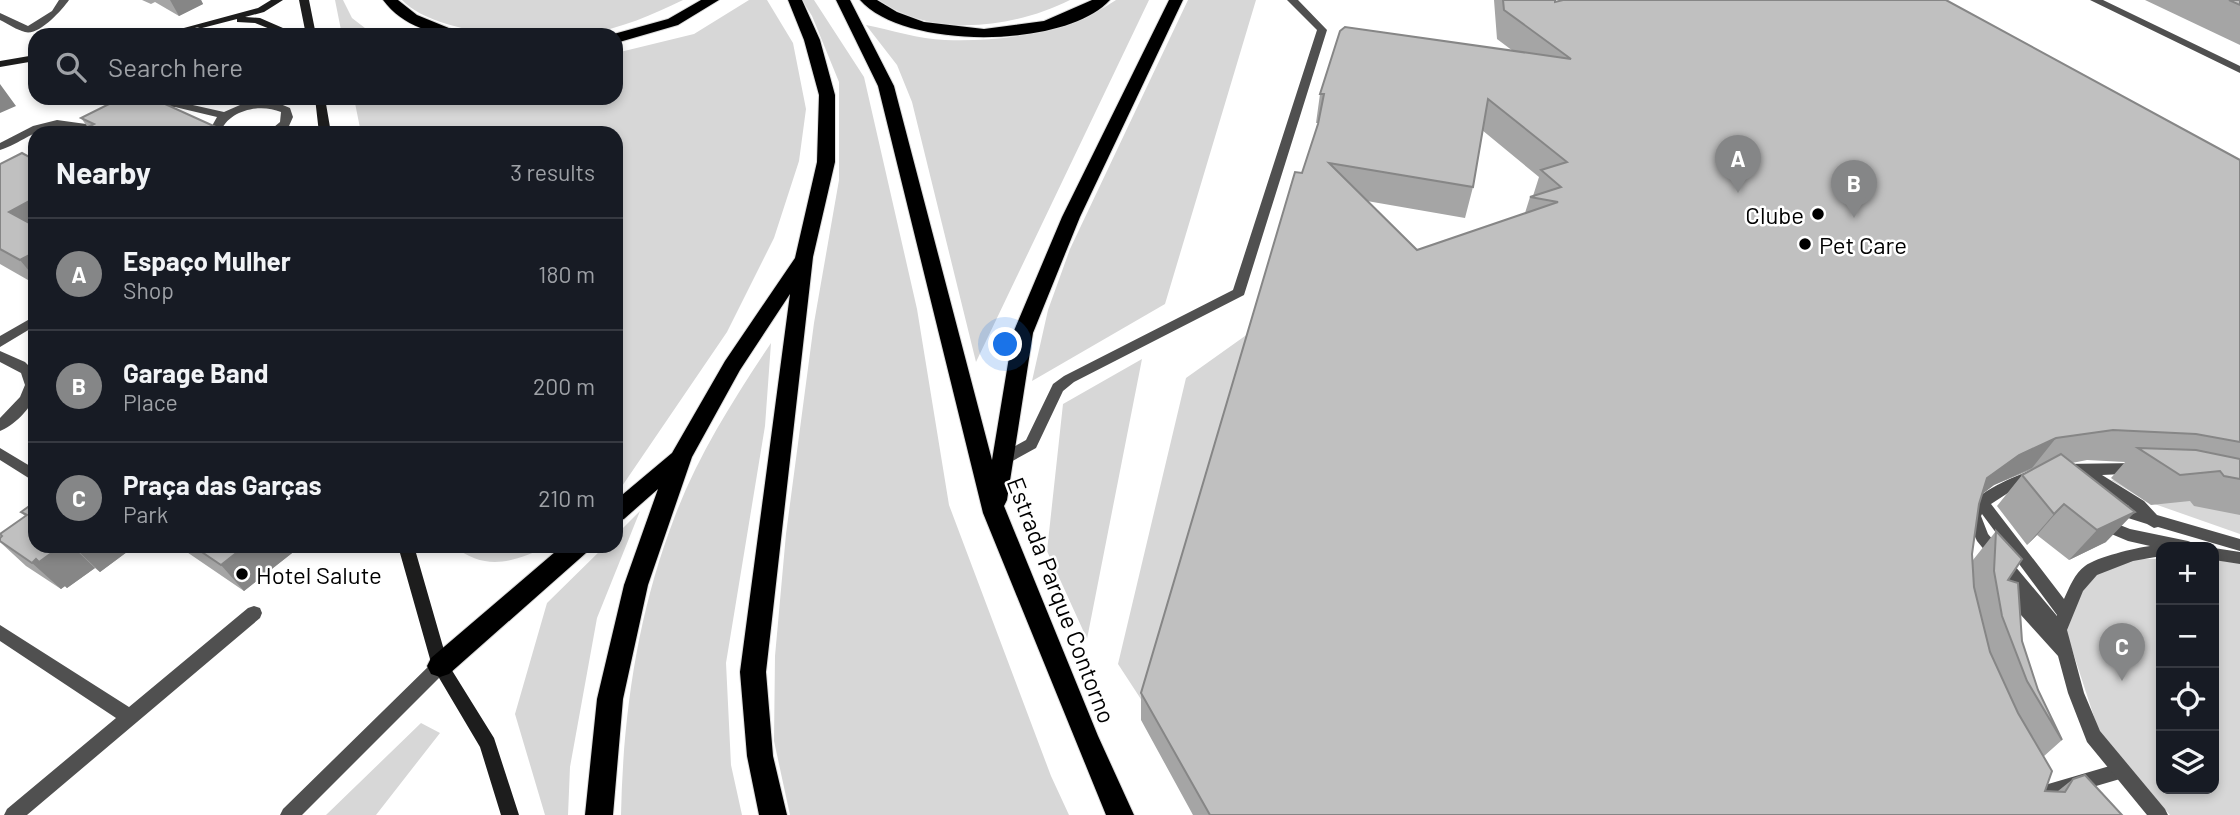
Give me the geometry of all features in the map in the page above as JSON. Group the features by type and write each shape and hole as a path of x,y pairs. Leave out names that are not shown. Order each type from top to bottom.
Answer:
{"highway":[{"path":"390,0 396,9 435,28"},
{"path":"623,36 673,22 712,0"},
{"path":"773,815 760,757 754,672 804,257 825,162 827,95 812,40 794,0"},
{"name":"Estrada Parque Contorno","path":"843,0 886,86 994,513 1085,737 1120,815"},
{"path":"867,0 913,24 937,31 980,34 1030,28 1069,17 1103,0"},
{"path":"994,513 1023,333 1071,217 1176,0"},
{"path":"599,815 610,699 621,648 636,585 681,457 732,366 804,257"},
{"path":"623,507 681,457"},
{"path":"440,666 570,553"}],"main road":[{"path":"192,28 261,10 278,0"},
{"path":"304,0 310,28"},
{"path":"222,21 256,20 276,28"},
{"path":"0,64 28,59"},
{"path":"321,105 323,126"},
{"path":"409,553 440,666 488,744 510,815"}],"street":[{"path":"32,28 55,13 65,3 64,0"},
{"path":"1002,460 1031,444 1059,388 1069,379 1239,292 1322,30 1292,0"},
{"path":"2095,0 2240,70"},
{"path":"0,16 28,30"},
{"path":"135,116 172,105"},
{"path":"179,105 226,116"},
{"path":"217,126 226,116 248,107 281,106 286,110 287,121 281,126"},
{"path":"42,126 62,121 83,126"},
{"path":"0,147 28,133"},
{"path":"0,342 28,324"},
{"path":"0,356 28,373"},
{"path":"0,426 28,396"},
{"path":"0,453 28,471"},
{"path":"2087,469 2098,483 2144,505 2154,522"},
{"path":"2059,470 2075,488"},
{"path":"2067,656 1965,538 1978,508 2007,486 2041,479 2059,470 2157,471"},
{"path":"2096,499 2117,510 2154,522 2227,553"},
{"path":"1978,508 2066,614"},
{"path":"1978,508 1982,537 2059,630 2076,693 2093,736 2159,815"},
{"path":"2091,518 2128,535 2163,542"},
{"path":"2059,630 2077,587 2091,570 2133,555 2156,551"},
{"path":"13,815 254,613"},
{"path":"0,632 129,717"},
{"path":"289,815 440,666"},
{"path":"2024,780 2032,803 2120,771"}],"shaded area":[{"path":"335,0 343,0 352,18 365,28 341,28"},
{"path":"402,0 683,0 612,28 463,28 417,12"},
{"path":"749,0 767,0 793,43 806,109 799,161 774,238 727,332 623,485 623,126 360,126 355,105 623,105 623,51 694,34"},
{"path":"802,0 814,0 864,77 917,309 949,505 1051,776 1069,815 790,815 774,741 775,656 786,534 814,323 839,180 839,82 812,16"},
{"path":"879,0 1070,0 1048,10 999,23 948,25 900,12"},
{"path":"1116,0 1149,0 976,362 912,102 897,65 866,25 935,39 1012,37 1056,28"},
{"path":"1188,0 1256,0 1165,304 1032,381 1048,310 1070,249"},
{"path":"1259,326 1176,753 1118,664 1186,378"},
{"path":"771,343 765,426 726,663 731,765 742,815 621,815 629,701 642,625 662,552 684,493 706,449"},
{"path":"1142,359 1087,639 1047,551 1063,404"},
{"path":"2134,476 2240,494 2240,534 2146,501 2111,480"},
{"path":"640,511 597,618 570,767 568,815 545,815 515,714 547,603 598,553 623,553 623,528"},
{"path":"530,553 500,562 489,562 465,554"},
{"path":"2117,559 2156,559 2156,794 2219,794 2219,561 2240,563 2240,815 2170,815 2123,764 2099,732 2066,631 2086,575"},
{"path":"421,723 440,733 376,815 326,815"}],"building":[{"path":"1503,0 1946,0 2240,160 2240,442 2196,434 2113,430 2056,438 2019,455 1987,478 1979,504 1972,554 1974,587 1990,652 2018,713 2052,771 2045,791 2065,792 2073,779 2085,775 2122,815 1210,815 1141,693 1295,172 1302,173 1318,124 1324,94 1320,94 1340,31 1345,27 1571,59 1504,10","holes":["1488,99 1567,162 1541,170 1561,187 1530,197 1558,202 1417,250 1329,163 1473,187"]},
{"path":"107,105 167,105 214,126 90,126 94,124 81,118"},
{"path":"22,153 28,156 28,202 9,212 28,222 28,256 20,260 0,249 0,164"},
{"path":"2138,448 2196,450 2240,459 2240,479 2224,476 2220,471 2180,475"},
{"path":"2061,454 2135,512 2097,530 2064,504 2054,514 2022,475"},
{"path":"28,507 28,553 51,553 39,562 36,559 32,563 0,541 0,534 27,515 21,512"},
{"path":"1996,531 2022,559 2008,580 2018,583 2022,641 2038,690 2062,740 2027,681 2002,616 1994,571"},
{"path":"203,553 236,553 221,565"}],"place":[{"name":"Espaço Mulher","path":"1738,193"},
{"name":"Clube","path":"1818,214"},
{"name":"Garage Band","path":"1854,218"},
{"name":"Pet Care","path":"1805,244"},
{"name":"Hotel Salute","path":"242,574"},
{"name":"Praça das Garças","path":"2122,681"}]}
